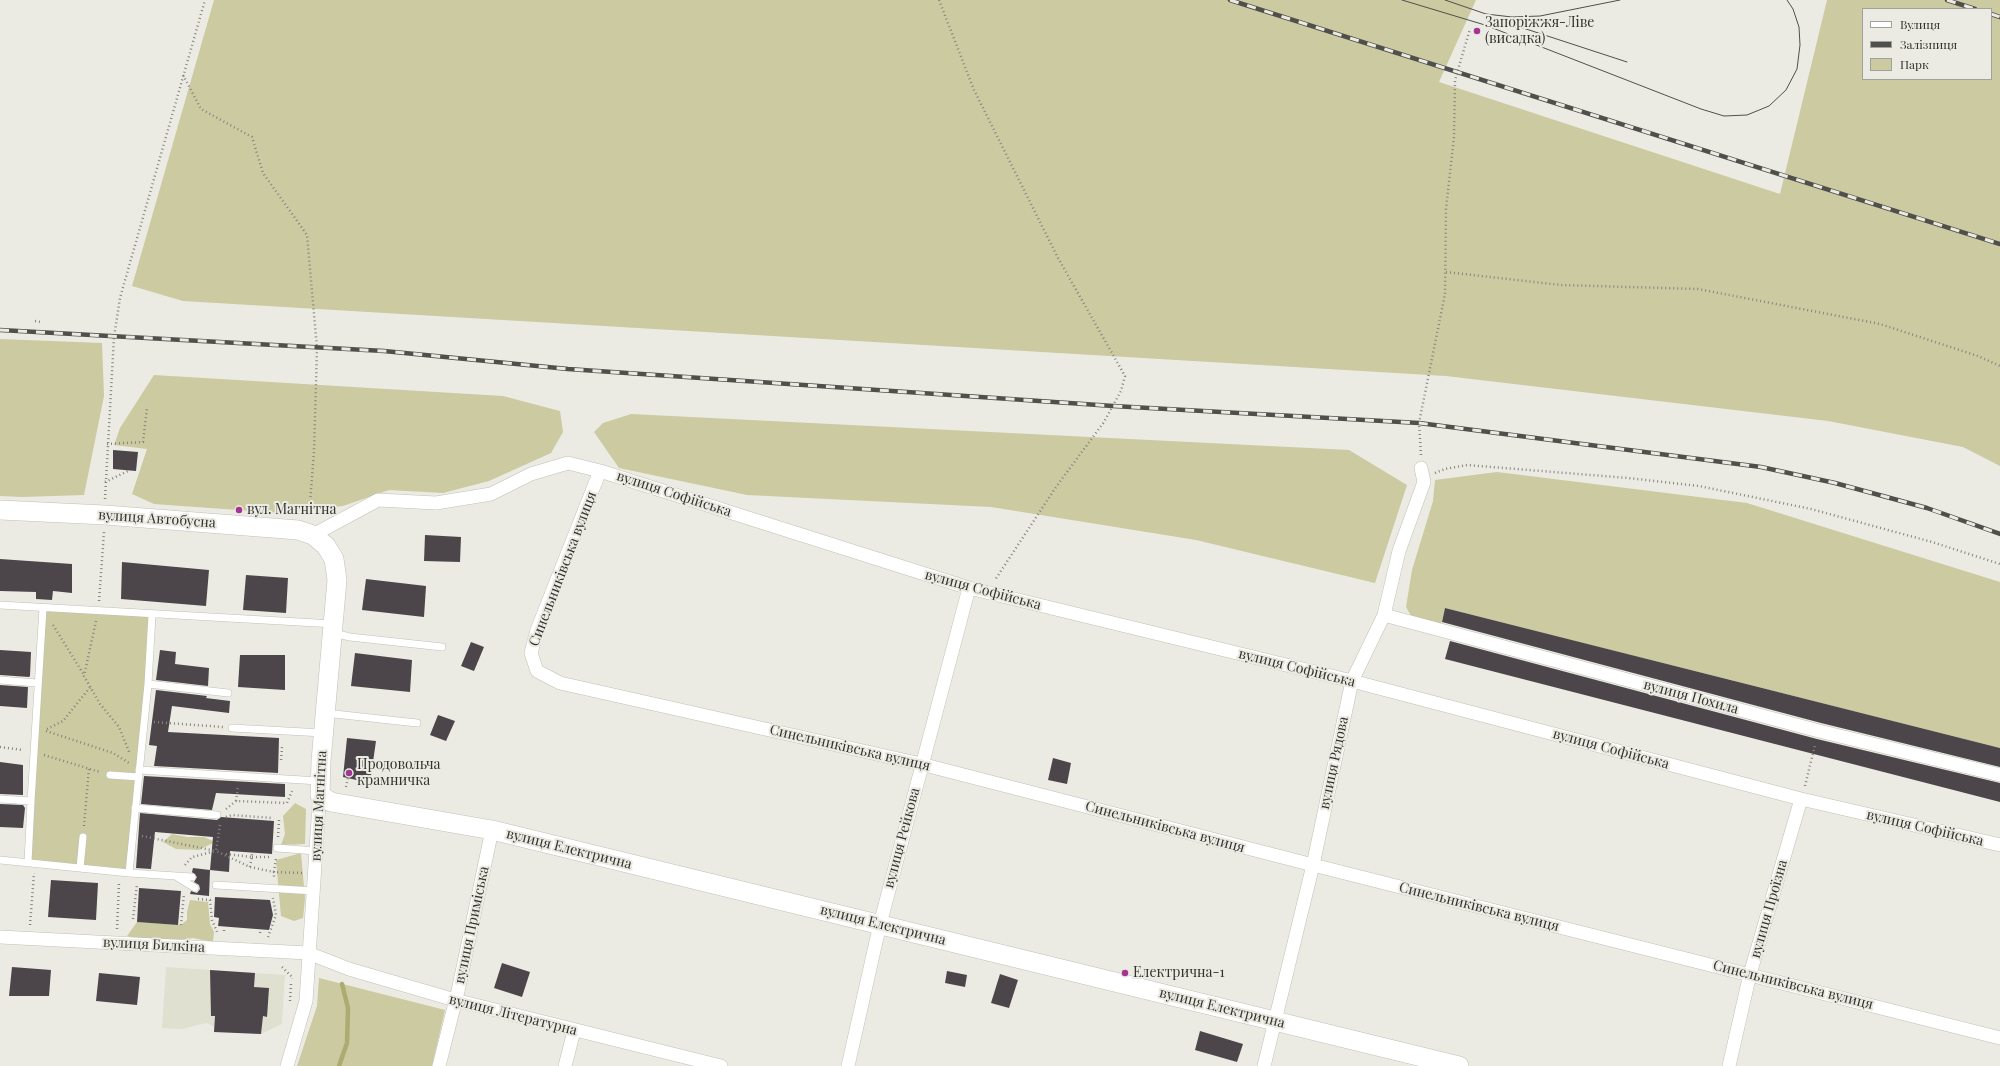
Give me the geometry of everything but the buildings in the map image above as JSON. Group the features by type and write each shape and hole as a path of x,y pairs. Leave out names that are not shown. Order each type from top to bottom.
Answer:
{"street":[{"path":"320,541 378,500 436,503 491,494 531,474 568,463 600,470"},
{"path":"1421,468 1424,482"},
{"name":"вулиця Софійська","path":"600,470 969,588 1352,681 1801,799 2000,845"},
{"name":"Синельниківська вулиця","path":"600,470 537,630 531,653 537,670 560,683 922,764 1313,865 2000,1038"},
{"name":"вулиця Рядова","path":"1264,1066 1313,865 1352,681 1384,615 1399,551 1424,482"},
{"name":"вулиця Автобусна","path":"0,510 105,515 298,530 320,541"},
{"name":"вулиця Магнітна","path":"287,1066 306,1001 323,733 334,629 337,580 334,560 320,541"},
{"name":"вулиця Рейкова","path":"848,1066 880,924 969,588"},
{"name":"вулиця Похила","path":"1384,615 1819,730 2000,775"},
{"name":"вулиця Електрична","path":"320,788 331,802 492,830 1459,1066"},
{"name":"вулиця Проїзна","path":"1729,1066 1750,974 1801,799"},
{"name":"вулиця Приміська","path":"439,1066 458,991 492,830"},
{"name":"вулиця Билкіна","path":"0,936 308,952"},
{"name":"вулиця Літературна","path":"308,952 349,969 455,1000 574,1031 721,1066"},
{"path":"565,1066 574,1031"}],"lane":[{"path":"0,605 334,629 350,637 442,647"},
{"path":"28,862 42,608"},
{"path":"129,873 148,684 152,615"},
{"path":"0,680 37,683"},
{"path":"148,684 228,693"},
{"path":"325,713 417,723"},
{"path":"232,728 323,733"},
{"path":"110,775 139,773 320,788"},
{"path":"0,799 31,802"},
{"path":"135,808 217,815"},
{"path":"80,868 83,837"},
{"path":"277,848 316,851"},
{"path":"0,860 129,873 192,877"},
{"path":"175,876 195,888"},
{"path":"216,886 314,891"}],"path":[{"path":"84,676 98,611 105,515 105,482 114,337 120,298 205,0"},
{"path":"939,0 974,90 1058,258 1125,376 1121,391 1104,422 1056,487 996,579 985,592"},
{"path":"1421,468 1420,423 1446,294 1446,209 1454,137 1455,80 1470,29"},
{"path":"183,75 201,109 252,137 262,173 307,235 317,348 314,452 309,517"},
{"path":"1446,272 1561,285 1698,289 1880,324 1978,356 2000,366"},
{"path":"34,321 41,322"},
{"path":"107,444 143,442 147,408"},
{"path":"1424,482 1432,474 1445,469 1467,465 1628,478 1699,486 1811,509 1932,542 2000,564"},
{"path":"105,482 130,470"},
{"path":"42,608 91,686 100,704 119,727 128,751 139,773"},
{"path":"44,730 63,721 91,686"},
{"path":"144,721 232,728"},
{"path":"35,727 113,753 139,773"},
{"path":"1801,799 1819,730"},
{"path":"0,747 33,752 110,775"},
{"path":"281,760 282,747"},
{"path":"83,837 89,768"},
{"path":"236,801 287,803"},
{"path":"216,851 220,820 232,815 272,818"},
{"path":"277,848 279,820"},
{"path":"133,834 191,844 216,851 250,867 252,853"},
{"path":"175,876 192,857 216,851"},
{"path":"224,854 270,857"},
{"path":"30,924 35,863"},
{"path":"270,871 309,873"},
{"path":"117,929 120,872"},
{"path":"133,919 137,884 143,884"},
{"path":"181,926 185,887"},
{"path":"184,895 189,897"},
{"path":"193,898 210,900 212,920 218,934"},
{"path":"260,933 261,929"},
{"path":"275,966 283,967 292,977 290,1006"}],"shaded area":[{"path":"166,967 285,975 282,1024 261,1034 214,1032 214,1027 207,1023 182,1029 162,1028"}],"green space":[{"path":"214,0 1476,0 1439,82 1780,194 1827,0 2000,0 2000,466 1963,447 1828,421 1446,376 183,301 132,286"},
{"path":"0,339 102,343 104,396 84,495 22,497 0,496"},
{"path":"154,375 503,396 560,411 563,432 551,453 489,481 443,493 389,490 343,506 280,513 154,504 132,494 147,449 114,445 120,428"},
{"path":"631,414 1349,450 1407,485 1375,583 1196,540 991,507 747,495 619,468 594,432 603,423"},
{"path":"1497,472 1747,503 2000,582 2000,748 1445,608 1441,625 1413,619 1406,607 1412,570 1433,501 1435,480"},
{"path":"43,608 152,615 129,873 28,862"},
{"path":"295,803 306,809 305,844 281,845 285,834 283,816"},
{"path":"172,834 187,837 204,837 215,842 199,850 176,849 163,842"},
{"path":"301,853 305,898 303,918 294,921 281,916 276,860"},
{"path":"190,900 208,902 210,924 214,932 213,942 193,938 155,943 127,936 137,922 181,925 187,920"},
{"path":"319,978 445,1010 432,1066 297,1066 317,1006"}],"waterway":[{"path":"339,1066 347,1043 348,1008 342,984"}],"tram line":[{"path":"1402,0 1485,25 1701,109 1724,116 1747,115 1769,106 1786,90 1797,69 1800,45 1799,27 1793,9 1787,0"},
{"path":"1445,0 1486,14 1512,17 1540,16 1620,0"},
{"path":"1495,26 1523,28 1627,62"}],"railway":[{"path":"1230,0 2000,244"},
{"path":"1947,0 1972,8"},
{"path":"1992,14 2000,17"},
{"path":"0,330 384,351 568,369 1113,406 1419,423 1761,467 1835,483 1927,508 2000,534"}],"place":[{"name":"Запоріжжя-Ліве (висадка)","path":"1477,31"},
{"name":"вул. Магнітна","path":"239,510"},
{"name":"Продовольча крамничка","path":"349,773"},
{"name":"Електрична-1","path":"1125,973"}]}
